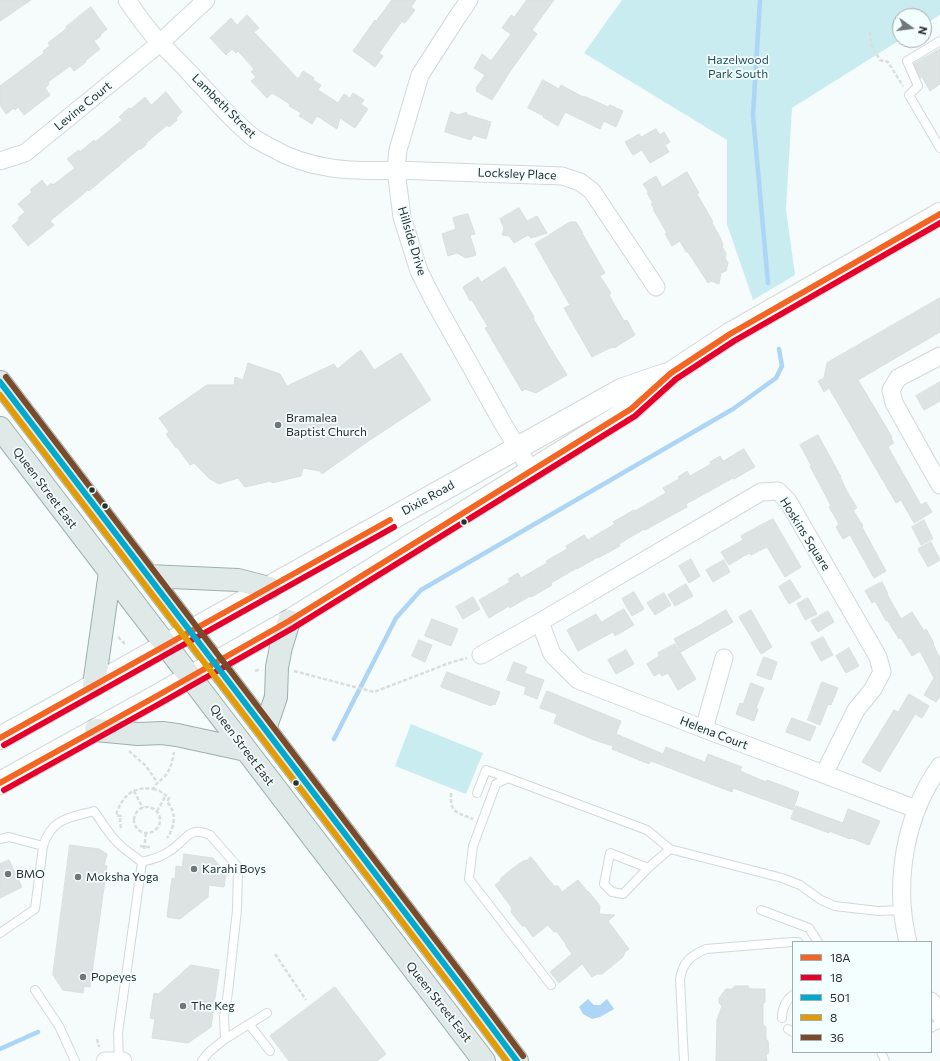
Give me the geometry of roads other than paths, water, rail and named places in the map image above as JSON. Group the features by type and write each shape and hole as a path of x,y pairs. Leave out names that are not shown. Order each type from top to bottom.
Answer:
{"main road":[{"name":"Dixie Road","path":"0,782 215,664 289,621 631,410 671,373 730,334 940,214"},
{"name":"Dixie Road","path":"0,738 620,390 671,373"},
{"path":"0,382 517,1061"},
{"name":"Queen Street East","path":"2,436 110,572 484,1061"},
{"path":"94,685 110,572"},
{"path":"148,576 238,580 269,588"},
{"path":"265,729 276,697 277,667 289,621"},
{"path":"96,730 138,734 162,733 246,750"}],"street":[{"name":"Lambeth Street","path":"127,0 160,43 175,56 234,120 254,138 279,152 305,162 339,170 396,170"},
{"name":"Levine Court","path":"0,161 25,153 160,43 206,0"},
{"name":"Hillside Drive","path":"469,0 420,75 398,150 396,170 402,217 419,270 433,300 532,471"},
{"name":"Locksley Place","path":"396,170 562,176 580,182 592,191 656,287"},
{"path":"940,356 898,378 890,390 894,403 940,485"},
{"name":"Hoskins Square","path":"540,622 761,492 778,491 788,501 878,657 882,672 873,689 856,710 824,774"},
{"path":"481,655 540,622"},
{"name":"Helena Court","path":"540,622 552,654 578,680 916,810"},
{"path":"704,729 724,658"},
{"path":"908,941 903,910 902,874 908,837 916,810 933,776 940,766"},
{"path":"932,1003 940,1015"},
{"path":"102,1054 119,1061 123,1061"}],"lane":[{"path":"940,41 907,61 918,86 909,95 940,148"},
{"path":"477,793 486,770 647,830 670,850 782,878 800,885 821,900 835,906 878,911 903,910"},
{"path":"508,778 496,784 481,822 473,846 469,879 551,985"},
{"path":"0,933 35,909 43,846 46,836 52,827 60,821 94,810 108,832 118,844 142,862"},
{"path":"142,862 158,858 173,849 191,833 204,832 210,835 238,867 237,910 224,1017 225,1039"},
{"path":"0,839 9,838 43,846"},
{"path":"648,868 610,853 604,884 612,892 623,894 648,868 670,850"},
{"path":"119,1061 118,1033 142,862"},
{"path":"761,910 809,928 817,941"},
{"path":"684,1061 680,979 686,962 695,954 706,949 792,942"},
{"path":"35,990 60,1026 75,1061"},
{"path":"782,1018 784,1005 788,999 792,997"},
{"path":"202,1061 208,1053 225,1039 267,1013"},
{"path":"249,1024 270,1051"}],"water":[{"path":"588,999 594,1005 600,1005 607,999 614,1009 600,1017 592,1019 583,1014 579,1007"}],"waterway":[{"path":"760,0 753,115 768,283"},
{"path":"334,739 396,618 421,590 733,409 776,378 782,366 779,349"},
{"path":"0,1049 38,1032"}],"place":[{"name":"Bramalea Baptist Church","path":"278,425"},
{"name":"Karahi Boys","path":"194,869"},
{"name":"BMO","path":"8,874"},
{"name":"Moksha Yoga","path":"78,877"},
{"name":"Popeyes","path":"83,977"},
{"name":"The Keg","path":"183,1006"}],"park label":[{"name":"Hazelwood Park South","path":"738,67"}]}
